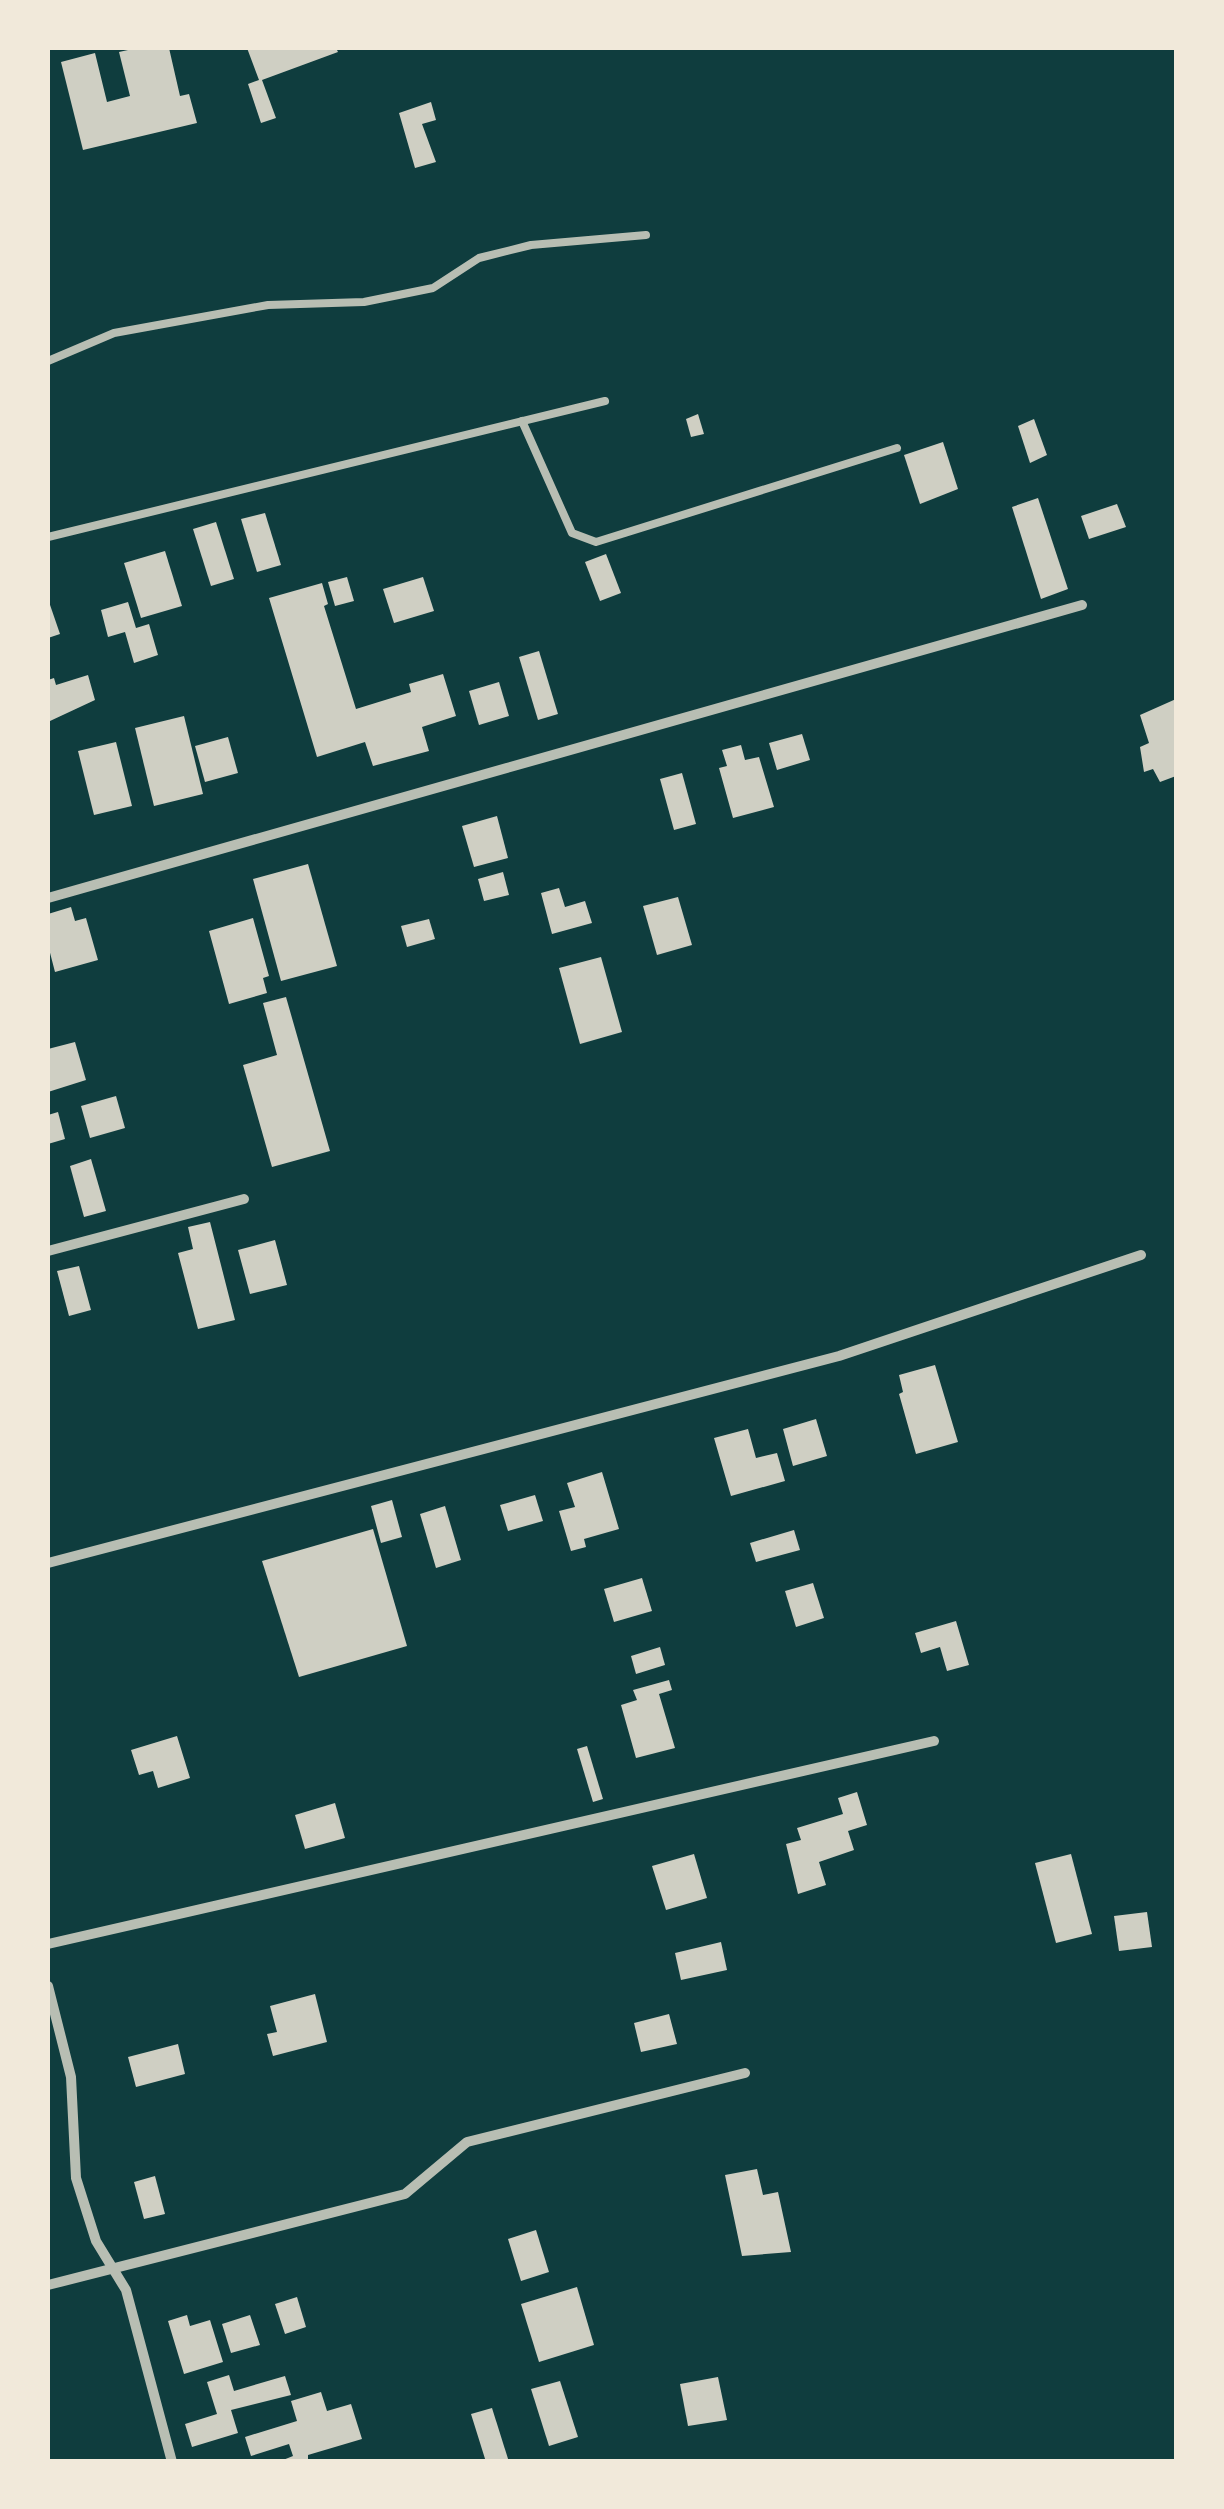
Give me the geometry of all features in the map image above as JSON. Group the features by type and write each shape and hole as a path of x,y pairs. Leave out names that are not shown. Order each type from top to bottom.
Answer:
{"street":[{"path":"48,893 1082,606"},
{"path":"48,1251 244,1198"},
{"path":"48,1563 839,1356 1141,1256"},
{"path":"48,1944 934,1741"},
{"path":"48,1986 71,2077 76,2178 96,2242 126,2290 172,2462"},
{"path":"48,2284 406,2194 467,2142 745,2072"}],"lane":[{"path":"48,361 114,333 268,305 364,302 433,288 479,258 531,245 646,235"},
{"path":"48,537 605,401"},
{"path":"522,421 572,532 596,542 896,448"}],"building":[{"path":"169,48 180,96 189,94 197,123 83,150 61,62 95,53 107,102 130,96 119,52"},
{"path":"247,48 336,48 338,52 262,80 276,118 261,123 248,84 259,80"},
{"path":"431,102 436,120 422,124 436,162 415,168 399,113"},
{"path":"698,414 704,434 691,437 686,419"},
{"path":"1034,419 1047,455 1030,463 1018,426"},
{"path":"943,442 958,489 920,504 904,455"},
{"path":"1038,498 1068,589 1041,599 1012,507"},
{"path":"1117,504 1126,527 1089,539 1081,516"},
{"path":"265,513 281,565 257,572 241,519"},
{"path":"216,522 234,579 211,586 193,529"},
{"path":"165,551 182,606 141,618 124,563"},
{"path":"606,554 621,593 600,601 585,562"},
{"path":"347,577 354,601 335,606 328,582"},
{"path":"423,577 434,611 394,623 383,589"},
{"path":"322,583 328,604 324,606 356,709 411,692 409,684 443,674 456,716 422,727 429,751 373,766 365,742 317,757 269,598"},
{"path":"48,599 60,634 48,638"},
{"path":"128,602 136,628 149,624 158,655 134,663 125,632 108,637 101,610"},
{"path":"539,651 558,714 538,720 519,657"},
{"path":"88,675 95,700 50,721 48,680 54,678 56,685"},
{"path":"499,682 509,716 479,725 469,691"},
{"path":"1176,699 1176,776 1160,782 1153,769 1144,772 1140,747 1149,743 1140,715"},
{"path":"184,716 203,794 154,806 135,728"},
{"path":"802,734 810,760 777,770 769,743"},
{"path":"228,737 238,773 205,782 195,746"},
{"path":"116,742 132,806 94,815 78,751"},
{"path":"741,745 745,760 759,757 774,807 733,818 719,768 727,766 722,750"},
{"path":"682,773 696,824 674,830 660,779"},
{"path":"497,816 508,858 474,867 462,826"},
{"path":"308,864 337,966 281,981 253,879"},
{"path":"503,872 509,895 484,901 478,879"},
{"path":"559,888 565,907 585,901 592,923 552,934 541,893"},
{"path":"678,897 692,945 657,955 643,906"},
{"path":"71,907 75,921 86,918 98,960 55,972 48,945 48,914"},
{"path":"253,918 269,976 263,978 267,993 229,1004 209,931"},
{"path":"429,919 435,939 407,947 401,926"},
{"path":"601,957 622,1032 580,1044 559,968"},
{"path":"286,997 330,1151 272,1167 243,1065 277,1055 263,1003"},
{"path":"75,1042 86,1080 48,1092 48,1049"},
{"path":"116,1096 125,1128 90,1138 81,1106"},
{"path":"58,1112 65,1139 48,1144 48,1115"},
{"path":"91,1159 106,1211 84,1217 70,1166"},
{"path":"210,1222 235,1320 198,1329 178,1253 193,1249 188,1227"},
{"path":"275,1240 287,1285 250,1294 238,1250"},
{"path":"79,1266 91,1310 69,1316 57,1271"},
{"path":"935,1365 958,1442 916,1454 899,1394 903,1392 899,1375"},
{"path":"816,1419 827,1456 793,1466 783,1429"},
{"path":"748,1429 756,1458 777,1453 785,1481 731,1496 714,1438"},
{"path":"602,1472 619,1529 584,1539 586,1547 571,1551 559,1511 575,1507 567,1483"},
{"path":"535,1495 543,1521 508,1531 500,1505"},
{"path":"392,1500 402,1537 381,1543 371,1506"},
{"path":"445,1506 461,1560 436,1568 420,1514"},
{"path":"373,1529 407,1646 299,1677 262,1561"},
{"path":"794,1530 800,1550 756,1562 750,1543"},
{"path":"642,1578 652,1611 614,1622 604,1589"},
{"path":"813,1583 824,1618 796,1627 785,1591"},
{"path":"956,1621 969,1665 947,1671 940,1647 921,1653 915,1633"},
{"path":"660,1647 665,1665 636,1674 631,1656"},
{"path":"669,1680 672,1690 659,1694 675,1748 636,1758 621,1705 637,1700 633,1690"},
{"path":"177,1736 190,1778 158,1788 153,1771 139,1775 131,1750"},
{"path":"587,1746 603,1799 593,1802 577,1749"},
{"path":"857,1792 867,1825 848,1831 854,1850 819,1862 826,1885 798,1894 786,1844 801,1840 797,1828 843,1814 838,1798"},
{"path":"335,1803 345,1838 305,1849 295,1815"},
{"path":"694,1854 707,1898 666,1910 652,1866"},
{"path":"1071,1854 1092,1934 1056,1943 1035,1863"},
{"path":"1147,1912 1152,1947 1119,1951 1114,1916"},
{"path":"721,1942 727,1970 681,1980 675,1953"},
{"path":"315,1994 327,2042 273,2056 267,2034 277,2032 270,2006"},
{"path":"669,2014 677,2044 641,2052 634,2023"},
{"path":"178,2044 185,2074 136,2087 128,2057"},
{"path":"757,2169 763,2195 778,2192 791,2252 742,2256 725,2175"},
{"path":"155,2176 165,2214 144,2219 134,2182"},
{"path":"536,2230 549,2272 521,2281 508,2239"},
{"path":"577,2287 594,2345 539,2362 521,2304"},
{"path":"297,2297 306,2327 285,2334 275,2304"},
{"path":"187,2315 190,2326 210,2320 223,2362 184,2374 168,2321"},
{"path":"250,2315 260,2345 231,2353 222,2324"},
{"path":"229,2375 234,2391 285,2376 291,2395 231,2410 238,2433 192,2447 185,2424 217,2414 207,2382"},
{"path":"718,2377 727,2420 688,2426 680,2384"},
{"path":"560,2381 578,2437 549,2446 531,2389"},
{"path":"321,2392 327,2411 351,2404 362,2439 308,2455 308,2462 278,2462 293,2456 289,2444 251,2456 245,2437 297,2421 291,2401"},
{"path":"492,2408 509,2462 486,2462 471,2414"}]}
